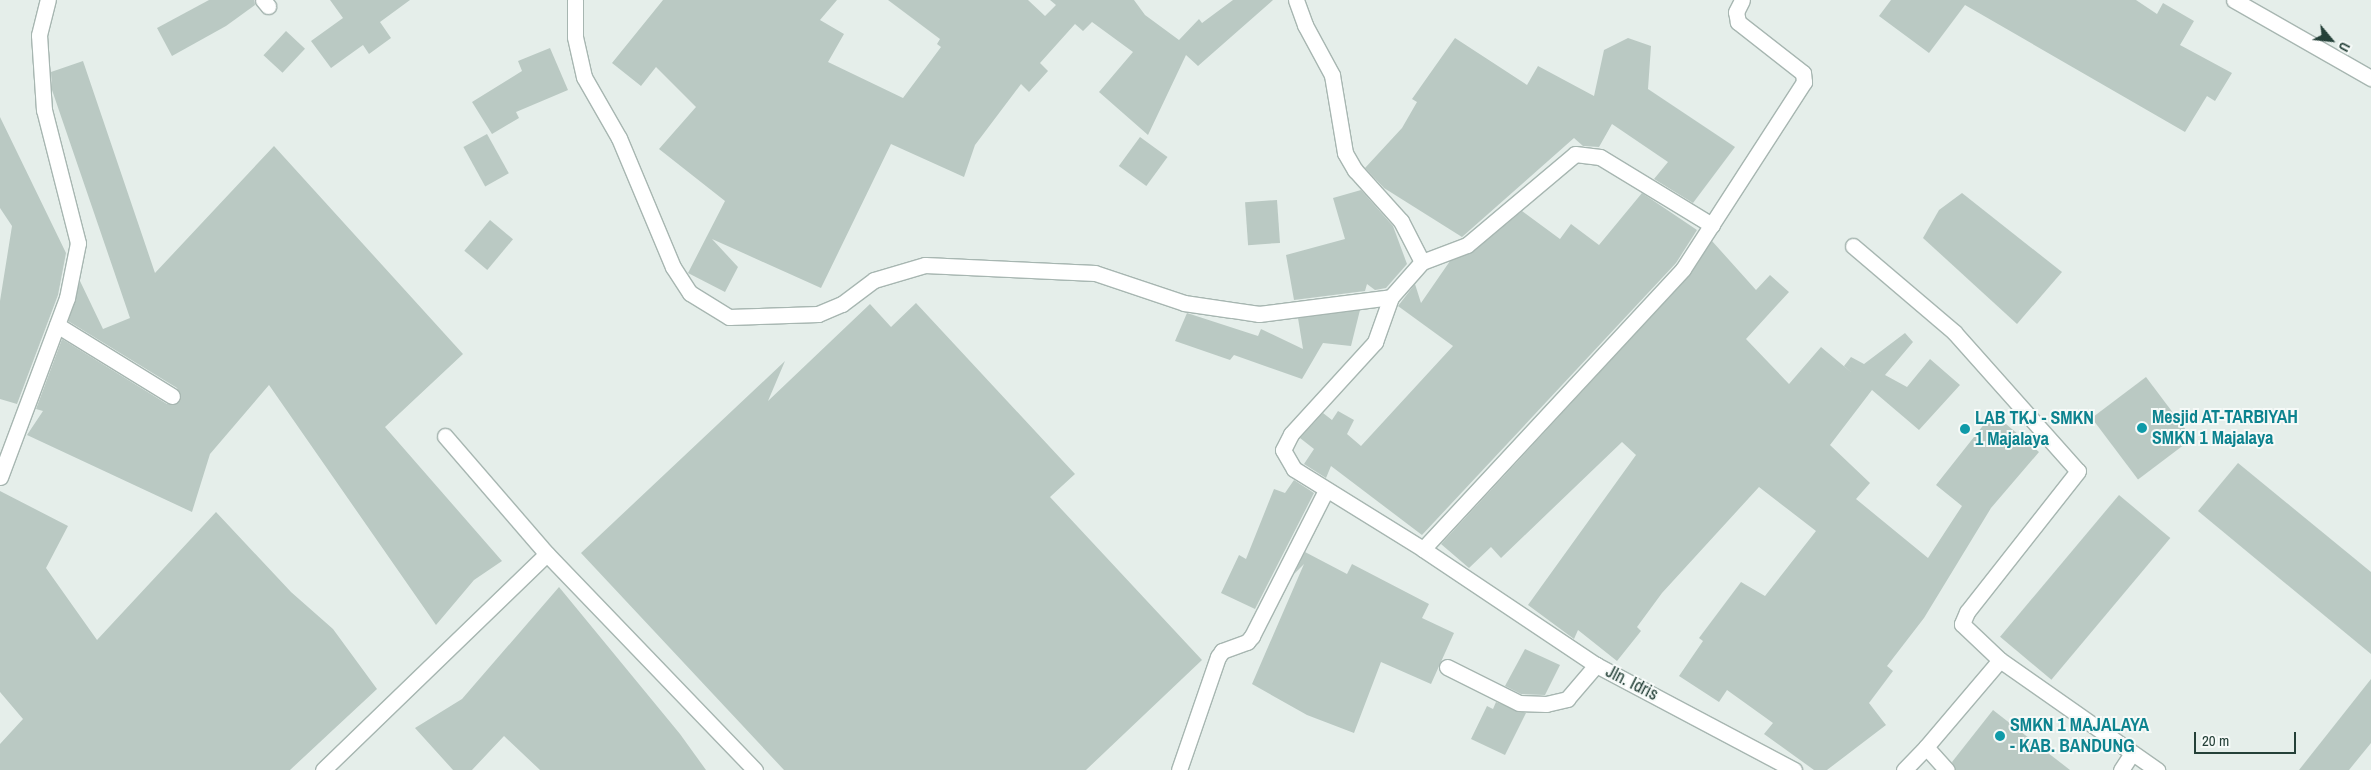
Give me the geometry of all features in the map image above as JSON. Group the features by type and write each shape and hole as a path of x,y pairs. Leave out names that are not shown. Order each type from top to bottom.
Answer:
{"street":[{"path":"575,0 575,36 584,77 619,138 673,266 690,293 729,317 818,314 842,304 874,280 925,265 1094,274 1184,303 1250,313 1391,297"},
{"path":"1296,0 1305,25 1332,75 1345,153 1359,176 1401,221 1422,262"},
{"path":"1423,549 1683,269 1804,82 1803,73 1738,22 1736,12 1742,0"},
{"path":"2234,0 2371,78"},
{"path":"0,477 57,325 78,243 44,110 39,35 46,4"},
{"path":"1596,665 1423,549 1294,469 1284,455 1284,444 1375,342 1391,297 1422,262 1468,245 1575,154 1585,152 1600,157 1712,225"},
{"path":"1853,246 1954,332 2078,471 1967,612 1962,624 2000,660 2157,770"},
{"path":"57,325 172,396"},
{"path":"444,436 547,554 755,770"},
{"path":"1180,770 1218,657 1222,651 1247,642 1252,636 1326,490"},
{"path":"323,770 547,554"},
{"path":"1904,770 2000,660"},
{"name":"Jln. Idris","path":"1447,667 1519,703 1546,704 1567,699 1596,665 1794,770"},
{"path":"1926,747 1947,770"},
{"path":"2121,770 2132,753"}],"building":[{"path":"209,0 254,0 255,5 226,26 172,56 157,28"},
{"path":"330,0 410,0 380,22 391,38 369,54 363,45 331,68 311,41 343,18"},
{"path":"663,0 837,0 820,20 844,34 828,62 903,98 941,47 937,44 940,39 888,0 1028,0 1045,16 1056,5 1050,0 1134,0 1145,15 1179,40 1199,19 1202,23 1233,0 1273,0 1198,66 1186,55 1148,135 1099,92 1133,52 1092,22 1083,31 1075,24 1040,63 1048,71 1029,92 1021,84 975,145 964,177 891,144 821,288 712,239 738,267 725,292 688,273 725,201 659,149 696,107 656,67 641,86 612,63"},
{"path":"1891,0 2136,0 2157,14 2163,3 2194,21 2180,45 2232,73 2215,101 2207,96 2185,132 1965,5 1929,53 1879,16"},
{"path":"286,31 305,49 283,73 263,55"},
{"path":"1455,38 1527,85 1538,66 1594,96 1604,50 1628,38 1651,46 1648,89 1735,147 1693,203 1654,179 1668,162 1612,124 1599,147 1583,146 1574,138 1462,237 1384,188 1365,168 1402,128 1417,102 1412,99"},
{"path":"550,48 568,90 516,112 519,118 492,134 472,102 522,71 518,61"},
{"path":"83,61 155,273 274,146 463,354 385,427 502,561 474,580 436,625 269,385 210,454 192,512 27,435 43,411 36,409 62,339 167,404 176,404 181,397 177,388 68,321 80,281 103,329 130,318 52,90 51,72"},
{"path":"0,117 66,253 58,295 17,404 0,399 0,301 12,226 0,208"},
{"path":"487,134 509,173 485,186 463,147"},
{"path":"1140,137 1168,157 1146,186 1119,166"},
{"path":"1361,190 1393,226 1407,264 1386,288 1375,290 1367,284 1365,291 1294,300 1286,255 1345,239 1333,198"},
{"path":"1642,193 1697,230 1676,263 1422,535 1331,466 1326,478 1304,464 1314,449 1300,438 1323,413 1332,420 1338,411 1354,420 1347,434 1361,446 1453,346 1398,306 1415,284 1421,303 1450,261 1473,252 1522,211 1560,239 1571,224 1599,245"},
{"path":"1962,193 2062,272 2017,324 1923,238 1939,210"},
{"path":"1277,200 1280,243 1248,245 1245,202"},
{"path":"490,220 513,239 487,270 464,251"},
{"path":"1712,241 1756,290 1770,275 1789,292 1746,339 1789,384 1821,347 1852,373 1844,366 1851,357 1864,364 1905,333 1913,342 1885,375 1907,387 1930,359 1960,385 1919,430 1872,390 1830,445 1870,483 1856,499 1928,558 1962,506 1936,485 1993,413 2039,452 1991,508 1924,618 1887,666 1893,671 1869,703 1886,725 1827,770 1814,770 1764,734 1773,723 1727,690 1719,702 1679,676 1703,641 1699,638 1741,582 1765,596 1816,531 1759,487 1662,593 1637,627 1641,631 1617,661 1578,630 1574,639 1528,605 1636,455 1622,442 1501,558 1491,547 1469,568 1441,544 1690,275"},
{"path":"916,303 1075,474 1050,497 1202,660 1086,770 784,770 581,553 785,361 768,401 870,304 891,327"},
{"path":"1360,310 1351,346 1323,343 1302,379 1234,355 1230,360 1175,341 1187,313 1258,336 1261,329 1303,349 1298,318"},
{"name":"Mesjid AT-TARBIYAH SMKN 1 Majalaya","path":"2146,377 2192,438 2138,479 2092,418"},
{"path":"2238,463 2371,572 2371,654 2198,511"},
{"path":"1294,480 1314,493 1255,609 1221,593 1239,555 1246,559 1274,489 1285,493"},
{"path":"0,491 68,526 46,568 97,640 216,512 291,592 333,629 377,689 290,770 0,770 0,744 23,719 0,692"},
{"path":"2119,495 2170,538 2051,680 2000,637"},
{"path":"1305,552 1347,574 1352,564 1429,604 1422,618 1454,633 1431,684 1381,662 1354,733 1307,715 1252,684 1304,564 1294,574"},
{"path":"559,587 680,734 706,770 540,770 504,736 472,770 453,770 415,728 462,699"},
{"path":"1525,649 1560,665 1545,695 1521,694 1505,686"},
{"path":"2371,679 2371,743 2349,770 2299,770"},
{"path":"1496,702 1526,713 1505,755 1471,739 1487,706 1493,709"},
{"name":"SMKN 1 MAJALAYA - KAB. BANDUNG","path":"1993,710 2070,770 1956,770 1952,762"}],"place":[{"name":"Mesjid AT-TARBIYAH SMKN 1 Majalaya","path":"2142,428"},
{"name":"LAB TKJ - SMKN 1 Majalaya","path":"1965,429"},
{"name":"SMKN 1 MAJALAYA - KAB. BANDUNG","path":"2000,736"}]}
